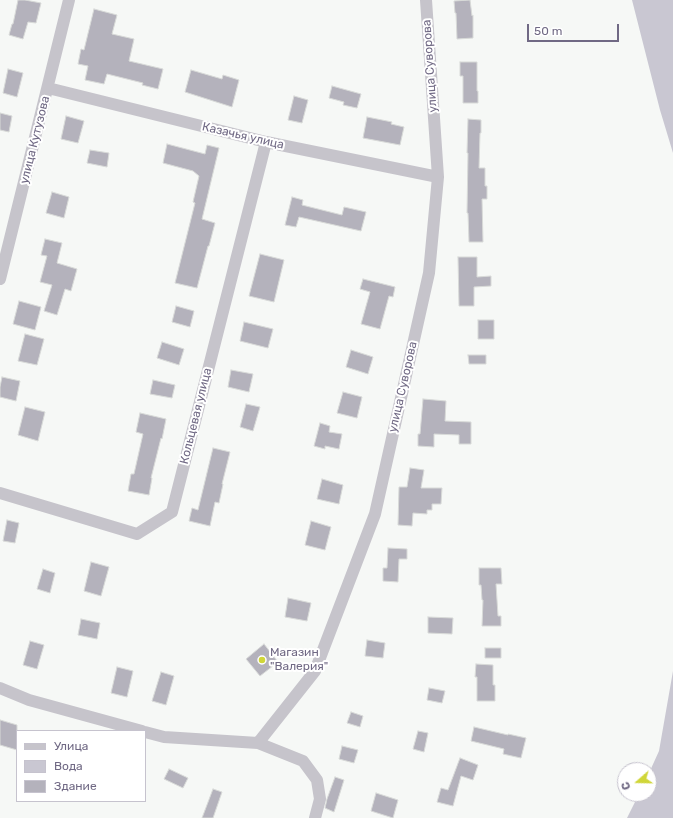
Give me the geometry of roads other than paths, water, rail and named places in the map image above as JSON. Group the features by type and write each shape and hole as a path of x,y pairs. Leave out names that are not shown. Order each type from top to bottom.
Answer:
{"street":[{"name":"улица Кутузова","path":"0,279 70,0"},
{"name":"улица Суворова","path":"258,742 315,671 375,514 429,273 438,177 426,0"},
{"name":"Казачья улица","path":"48,88 266,142 438,177"},
{"name":"Кольцевая улица","path":"0,493 137,534 172,512 266,142"},
{"path":"0,688 29,700 138,730"},
{"path":"146,732 164,737 258,742 302,761 318,780 320,799 315,818"}],"water":[{"path":"632,0 673,0 673,153 660,110"},
{"path":"673,671 673,818 627,818 635,802 657,802 657,762 654,762 659,751"}],"place":[{"name":"Магазин \"Валерия\"","path":"262,660"}]}
